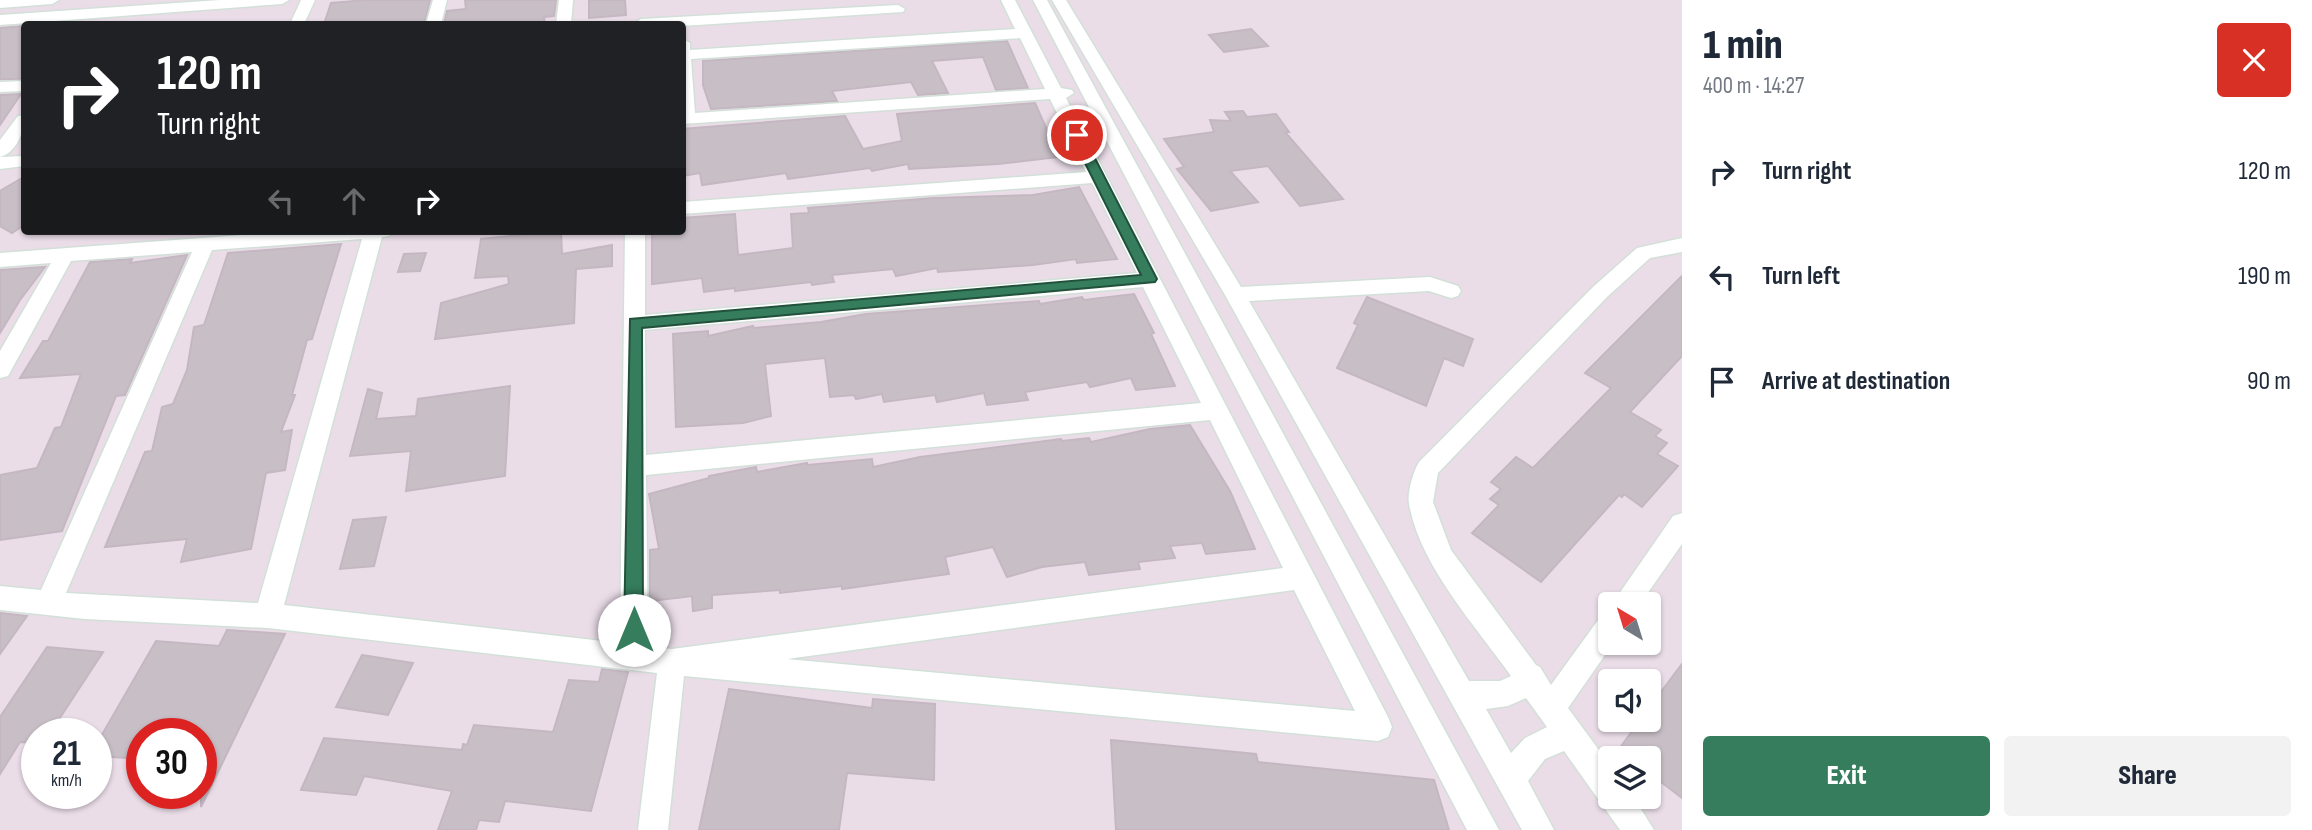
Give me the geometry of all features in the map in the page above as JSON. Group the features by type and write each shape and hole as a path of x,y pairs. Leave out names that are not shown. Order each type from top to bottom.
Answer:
{"street":[{"path":"0,4 52,0"},
{"path":"0,11 157,0"},
{"path":"0,20 99,18 282,0"},
{"path":"298,21 308,0"},
{"path":"435,21 440,0"},
{"path":"564,21 565,0"},
{"path":"0,598 268,616 672,662 1378,727 1008,0"},
{"path":"1040,0 1484,830"},
{"path":"1059,0 1235,295 1539,830"},
{"path":"686,23 902,20 1025,33"},
{"path":"686,55 902,20"},
{"path":"0,88 21,86"},
{"path":"686,119 1091,91"},
{"path":"0,152 21,124"},
{"path":"0,163 21,161"},
{"path":"686,208 1098,177"},
{"path":"0,260 201,240 297,235"},
{"path":"268,616 373,235"},
{"path":"634,657 635,235"},
{"path":"49,603 201,240"},
{"path":"1598,773 1530,676 1440,556 1421,502 1427,470 1600,292 1644,253 1682,244"},
{"path":"0,370 65,255"},
{"path":"635,323 1150,279"},
{"path":"1235,295 1430,284 1451,291"},
{"path":"635,466 1217,410"},
{"path":"1634,592 1682,524"},
{"path":"672,662 1302,577"},
{"path":"1551,708 1598,642"},
{"path":"653,830 672,662"},
{"path":"1464,694 1497,696 1519,689 1530,676"},
{"path":"1512,779 1525,755 1545,740 1571,735"},
{"path":"1624,809 1639,830"}],"building":[{"path":"430,0 425,21 325,21 331,3"},
{"path":"465,0 556,0 554,16 544,17 545,21 445,21 447,11 466,9"},
{"path":"589,0 625,0 626,15 589,18"},
{"path":"21,26 21,79 0,79 0,28"},
{"path":"1251,29 1268,46 1224,52 1209,35"},
{"path":"1007,41 1028,88 996,90 983,57 932,61 948,93 918,95 911,82 832,91 837,101 711,109 703,85 703,61"},
{"path":"21,94 0,125 0,95"},
{"path":"1035,103 1059,157 998,164 909,169 908,164 872,171 870,168 788,179 786,173 702,185 700,173 686,175 686,129 845,116 863,149 902,141 897,114"},
{"path":"1243,111 1247,117 1276,114 1289,132 1285,132 1343,199 1300,206 1268,166 1230,171 1258,202 1211,211 1177,169 1184,167 1164,139 1214,132 1210,120 1231,121 1225,112"},
{"path":"21,179 21,227 12,233 0,226 0,191"},
{"path":"1079,187 1117,259 1077,263 1076,259 938,272 937,268 896,276 893,269 832,275 834,282 735,291 735,288 704,292 702,278 652,284 652,235 686,235 686,218 735,214 738,255 793,248 791,214 809,213 808,208 934,198 1033,195"},
{"path":"561,235 562,254 612,245 612,266 576,269 574,323 435,339 441,303 509,284 508,276 475,278 481,239"},
{"path":"341,244 312,339 307,340 292,395 295,395 281,432 292,430 285,470 266,473 251,549 181,562 187,539 105,547 145,452 152,451 162,407 173,404 187,370 194,327 204,325 228,253"},
{"path":"426,253 420,271 398,272 404,254"},
{"path":"187,255 125,395 116,396 62,531 0,540 0,475 37,468 55,428 61,427 81,374 20,378 43,341 48,341 90,262 132,259 130,263"},
{"path":"45,267 20,300 0,333 0,270"},
{"path":"1682,276 1682,356 1630,412 1661,430 1655,436 1667,443 1657,454 1678,466 1642,507 1624,494 1622,497 1619,495 1541,582 1472,533 1499,505 1490,499 1501,489 1491,482 1516,457 1533,468 1611,388 1585,373"},
{"path":"1134,294 1154,333 1151,334 1175,386 1136,390 1131,378 1090,387 1087,382 1025,392 1028,400 987,405 984,393 937,402 935,395 884,402 882,394 856,399 854,395 830,397 825,358 765,364 771,416 743,423 676,427 673,334 708,331 708,336 753,326 821,322 866,314 1039,301 1040,304 1082,297 1084,300"},
{"path":"1367,297 1473,339 1463,366 1444,358 1426,406 1337,368 1358,325 1354,323"},
{"path":"510,386 505,476 406,491 411,451 350,456 368,389 382,393 376,419 416,416 418,399"},
{"path":"1190,425 1230,491 1255,549 1206,554 1202,543 1170,546 1175,558 1138,562 1140,569 1089,575 1085,562 1042,567 1007,577 993,547 945,557 949,574 842,589 842,586 780,593 780,590 712,595 712,608 693,611 692,596 650,601 650,550 659,549 649,494 709,476 756,467 757,472 807,463 872,459 873,467 920,457 1061,439 1089,438 1091,442 1150,429"},
{"path":"386,517 374,566 340,569 353,520"},
{"path":"0,613 27,616 0,654"},
{"path":"227,630 285,634 217,774 217,718 126,718 126,758 112,757 112,718 156,641 219,646"},
{"path":"47,647 103,652 60,718 21,718 21,742 0,774 0,717"},
{"path":"362,655 413,663 388,715 336,707"},
{"path":"1682,664 1682,798 1661,782 1661,746 1621,746 1631,732 1661,732 1661,692"},
{"path":"602,669 628,672 591,811 505,801 499,822 479,820 476,830 438,830 452,791 364,776 356,795 301,790 324,738 462,750 463,744 467,745 474,725 553,732 569,680 599,682"},
{"path":"729,689 872,708 873,699 935,704 934,780 847,773 839,830 699,830"},
{"path":"1111,740 1256,754 1258,762 1434,780 1449,830 1116,830"}],"route":[{"path":"634,630 635,323 1150,279 1077,135"}]}
